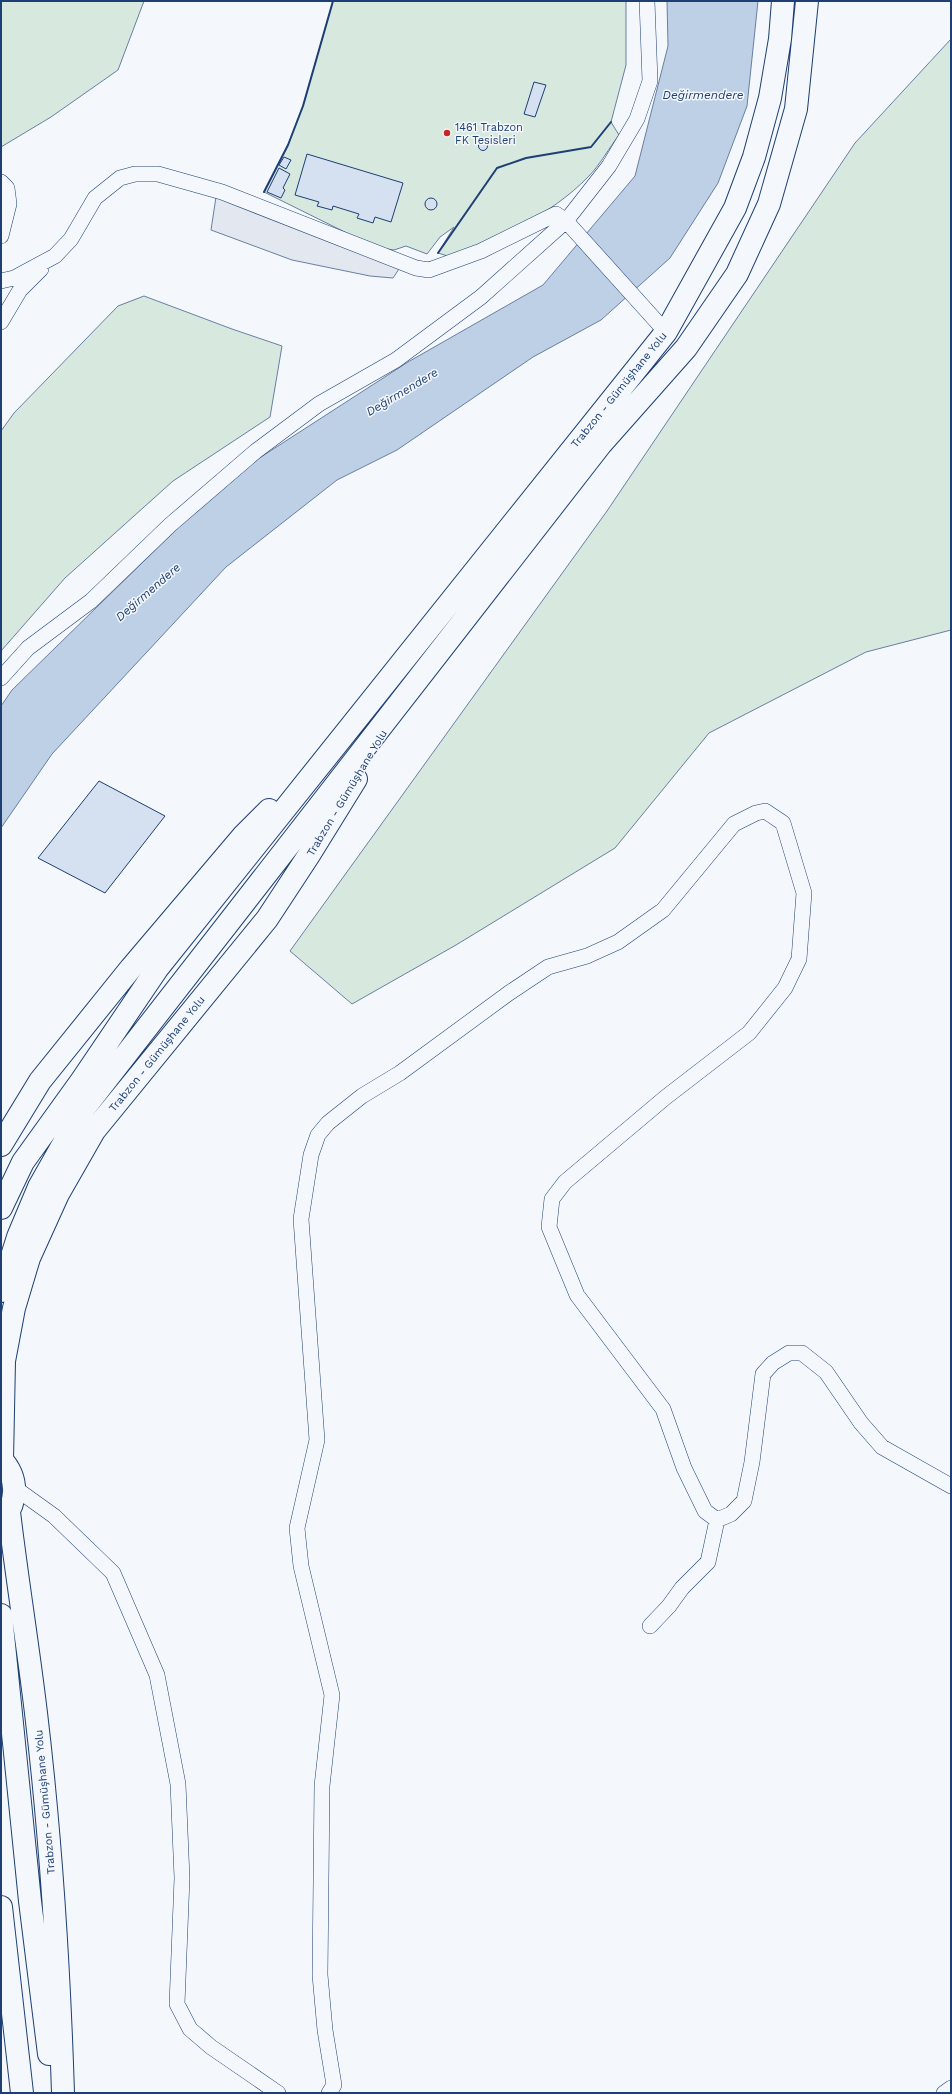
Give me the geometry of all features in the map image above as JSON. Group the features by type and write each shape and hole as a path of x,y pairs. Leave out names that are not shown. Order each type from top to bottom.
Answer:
{"highway":[{"name":"Trabzon - Gümüşhane Yolu","path":"1,1208 23,1162 82,1080 157,969 482,564 592,422 660,326 735,208 754,157 770,98 780,39 783,1"},
{"name":"Trabzon - Gümüşhane Yolu","path":"1,1291 18,1237 39,1186 82,1111 601,444 686,348 737,274 769,204 796,109 807,1"},
{"name":"Trabzon - Gümüşhane Yolu","path":"63,2093 60,1977 51,1864 36,1712 5,1517 14,1500 15,1488 11,1473 1,1459 4,1361 14,1308 29,1258 58,1194 94,1131 267,919 309,855 411,688"},
{"name":"Trabzon - Gümüşhane Yolu","path":"1,1145 40,1081 131,968 243,836 352,726"},
{"path":"1,1614 30,1902 54,2093"},
{"path":"1,1907 22,2093"},
{"path":"1,2042 8,2093"}],"street":[{"path":"1,678 28,648 91,601 170,525 256,451 320,404 396,360 481,297 566,220 609,166 637,119 650,81 647,1"},
{"path":"1,322 20,290 71,239 95,198 120,178 135,174 158,174 222,192 416,268 429,270 481,251 556,214 566,220 575,232 660,326"},
{"path":"1,182 7,188 9,204 1,236"},
{"path":"1,281 14,278 55,256"},
{"path":"329,2093 334,2085 325,2030 320,1975 322,1786 332,1695 301,1566 297,1528 317,1440 301,1219 311,1154 318,1135 328,1123 362,1096 400,1074 509,993 548,967 587,956 618,942 663,910 734,824 756,813 766,811 783,824 804,893 798,959 785,988 749,1033 666,1097 565,1182 552,1198 549,1227 577,1295 663,1409 687,1474 705,1511 717,1520"},
{"path":"717,1520 731,1514 744,1501 752,1462 763,1374 773,1363 789,1353 802,1353 826,1372 860,1422 882,1447 951,1486"},
{"path":"15,1488 54,1516 113,1573 157,1674 178,1784 182,1878 177,2004 190,2030 211,2047 278,2093"},
{"path":"650,1626 669,1606 682,1588 708,1562 717,1520"},
{"path":"944,2093 951,2088"}],"shaded area":[{"path":"1,1 144,1 118,70 51,117 1,147"},
{"name":"1461 Trabzon FK Tesisleri","path":"333,1 626,1 626,65 611,122 619,135 588,177 573,191 541,214 488,242 451,257 438,253 454,227 440,237 427,254 406,246 394,250 375,247 264,192 288,145 303,106"},
{"path":"951,39 951,630 866,652 709,733 615,848 456,945 352,1004 290,951 607,511 855,143"},
{"path":"216,197 403,263 393,278 370,276 292,260 211,230"},
{"path":"144,296 282,346 270,417 173,481 65,578 1,651 1,431 14,413 118,306"}],"water":[{"name":"Değirmendere","path":"667,1 758,1 747,106 718,183 670,258 601,320 533,357 397,450 337,480 226,567 52,754 1,828 1,706 12,690 230,477 408,362 543,285 635,176 668,46"}],"building":[{"path":"534,82 546,85 535,117 524,114"},
{"path":"483,141 488,146 483,151 478,146"},
{"path":"307,154 403,183 391,222 375,217 373,223 357,218 359,214 333,206 332,210 317,206 319,202 295,195"},
{"path":"284,157 291,160 286,169 279,165"},
{"path":"279,168 290,174 283,188 285,190 281,198 267,192"},
{"path":"433,198 436,199 436,209 429,210 426,209 425,202 426,199"},
{"path":"99,781 165,816 105,893 38,858"}],"wall":[{"path":"264,192 288,145 303,106 333,1"},
{"path":"438,253 497,168 526,158 591,147 611,122"}],"place":[{"name":"1461 Trabzon FK Tesisleri","path":"447,133"}]}
